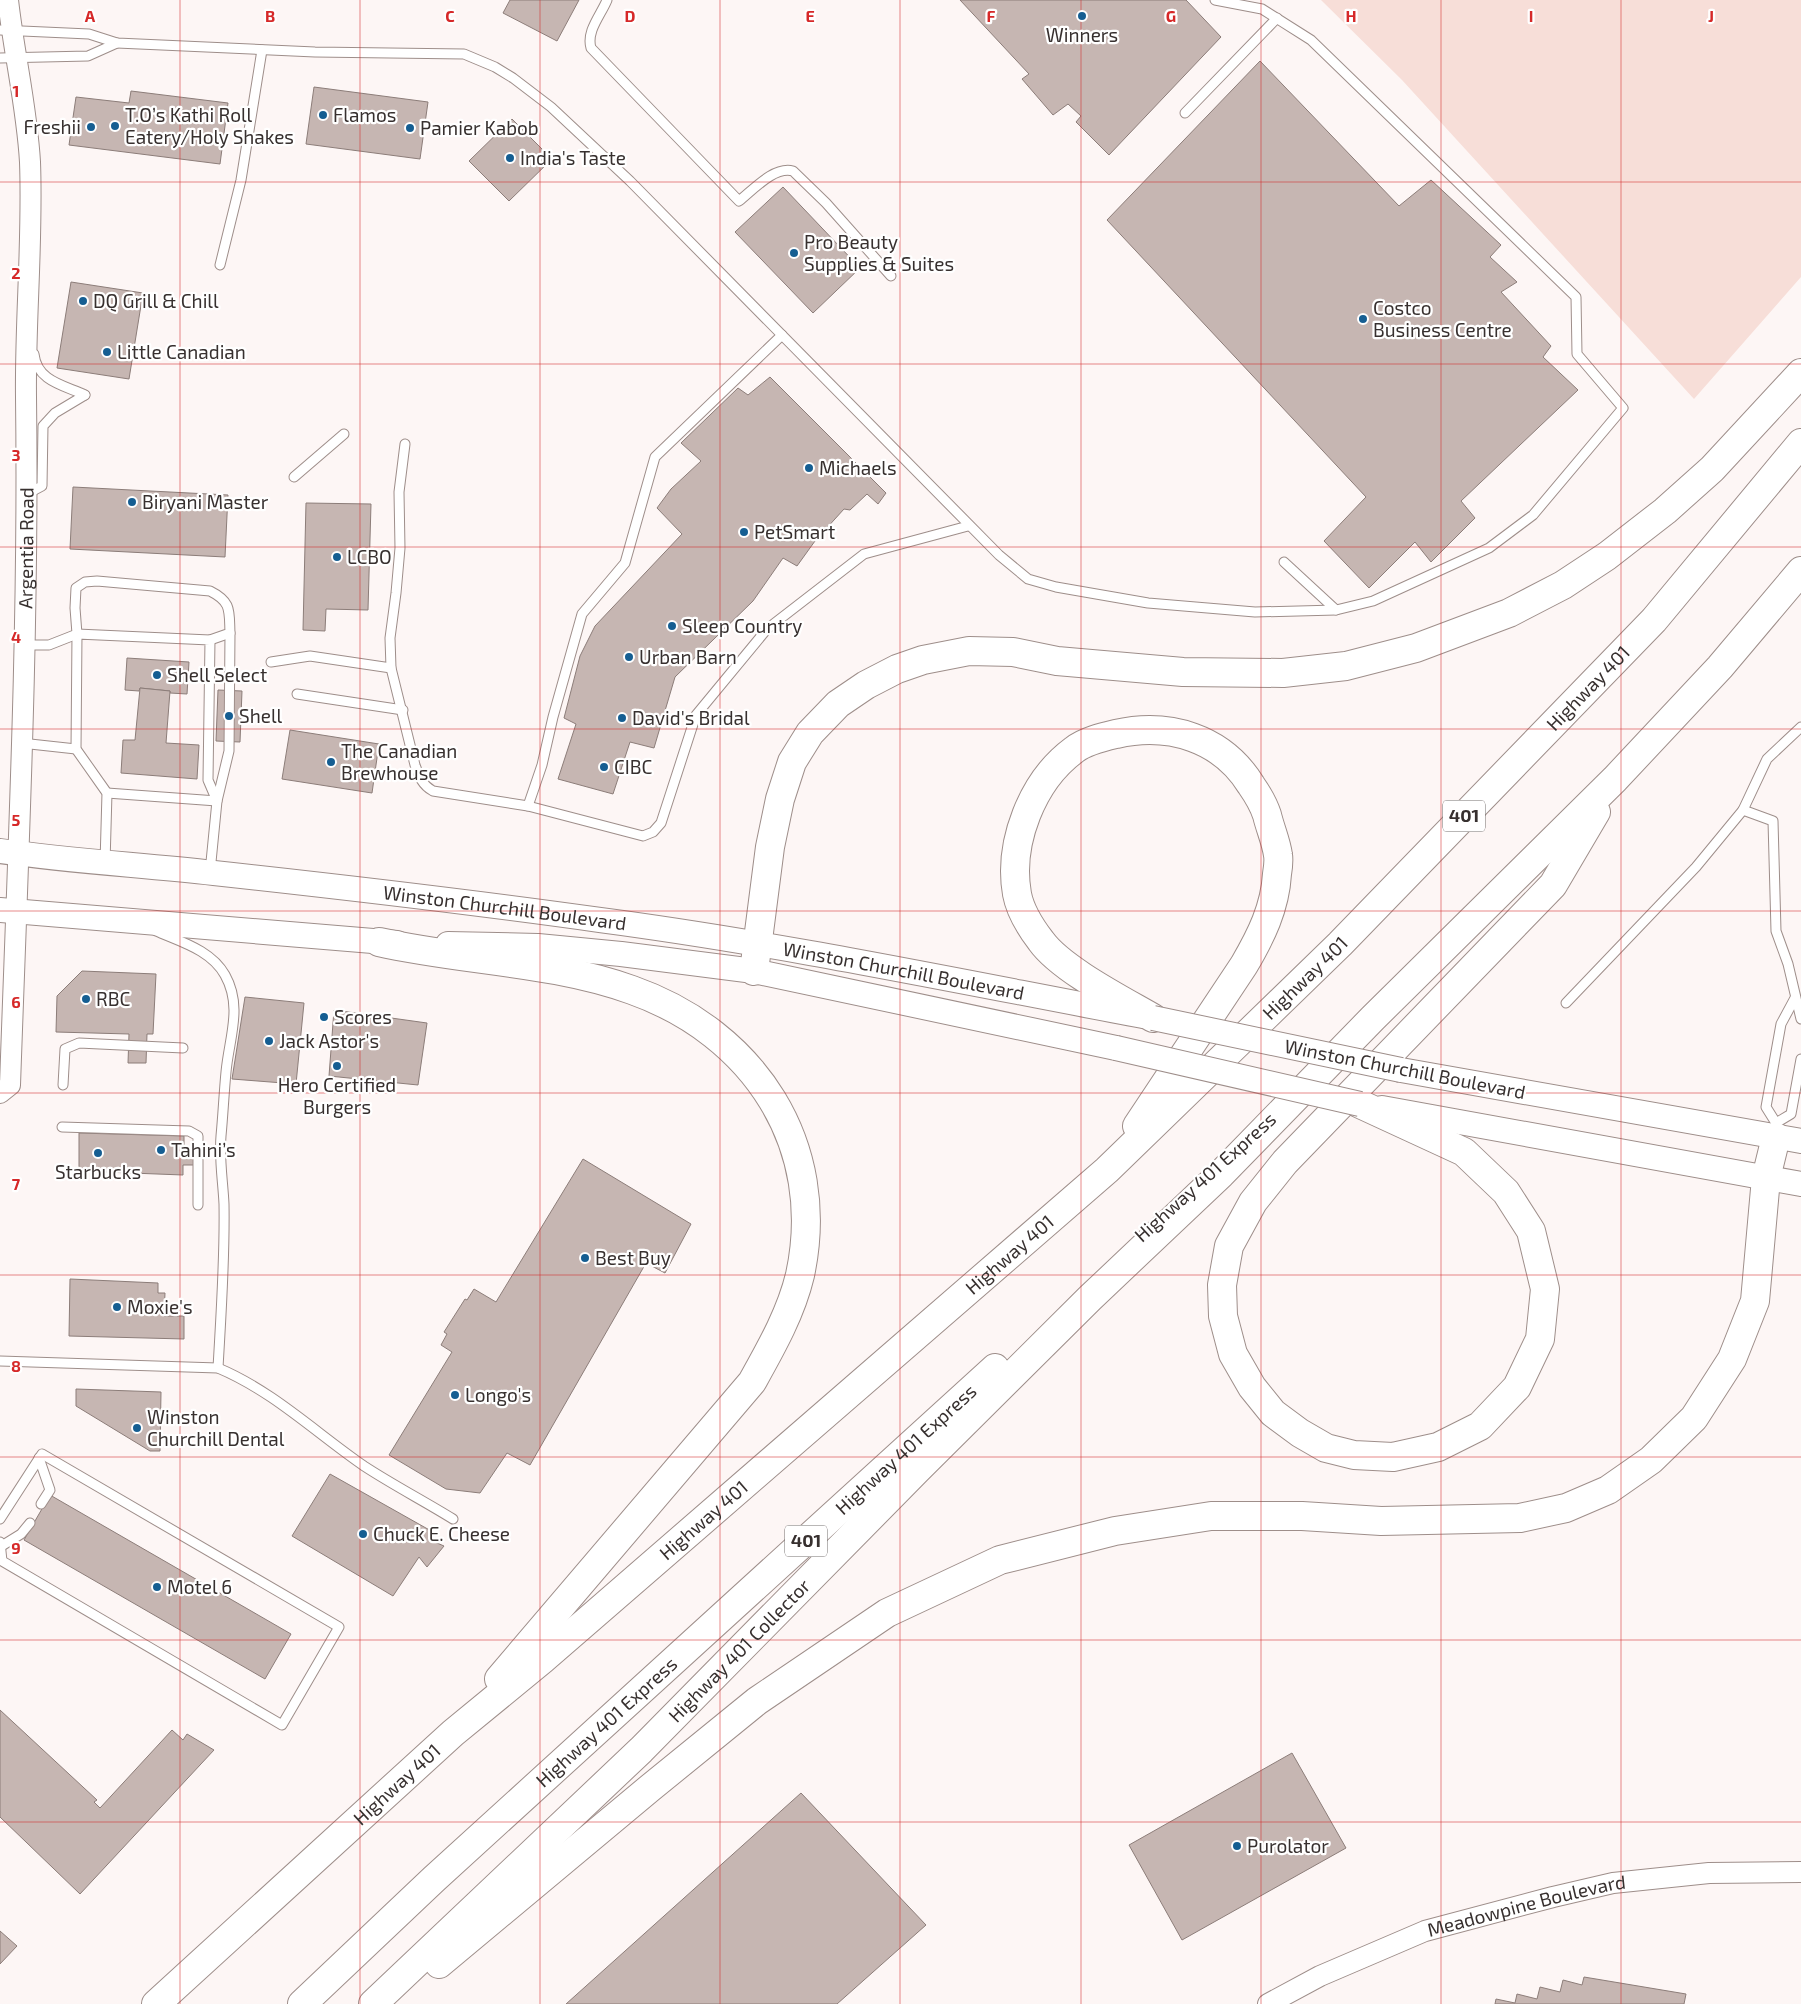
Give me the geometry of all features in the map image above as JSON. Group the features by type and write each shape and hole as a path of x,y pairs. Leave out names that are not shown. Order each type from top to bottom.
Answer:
{"highway":[{"path":"754,971 770,847 780,799 792,762 810,733 838,704 866,685 897,669 923,660 969,651 1013,652 1057,661 1183,672 1283,673 1346,666 1416,648 1509,613 1563,585 1607,556 1665,510 1712,469 1801,373"},
{"name":"Highway 401","path":"156,2004 453,1733 542,1660 1107,1170 1340,944 1654,620 1801,443"},
{"name":"401","path":"1312,1080 1616,779 1720,667 1801,571"},
{"path":"1107,1170 1244,965 1258,940 1271,913 1279,856 1264,804 1233,761 1216,748 1197,738 1166,732 1133,730 1103,736 1075,749 1058,765 1042,784 1032,804 1019,838 1014,865 1017,896 1026,918 1042,942 1054,955 1090,980 1153,1018"},
{"path":"1360,1104 1464,1152 1506,1192 1531,1231 1545,1289 1540,1339 1517,1387 1480,1426 1438,1448 1393,1457 1354,1455 1326,1448 1300,1433 1273,1413 1252,1387 1233,1354 1223,1316 1222,1285 1229,1246 1253,1202 1285,1162 1554,885 1616,779"},
{"path":"380,942 422,952 548,969 596,978 653,998 688,1015 737,1053 763,1086 775,1104 793,1144 804,1188 806,1232 794,1297 773,1346 752,1382 453,1733"},
{"name":"Highway 401 Express","path":"302,2004 441,1872 1312,1080"},
{"name":"Highway 401 Collector","path":"373,2004 641,1750 1062,1326 1221,1174 1312,1080"},
{"path":"392,2004 757,1701 887,1613 1000,1560 1115,1531 1211,1516 1302,1516 1382,1521 1520,1518 1566,1508 1608,1490 1651,1460 1694,1418 1732,1359 1755,1301 1766,1178 1784,1134"}],"main road":[{"name":"Winston Churchill Boulevard","path":"9,852 64,860 210,872 418,896 603,920 758,943 1153,1018 1401,1070 1784,1134"},
{"name":"Winston Churchill Boulevard","path":"8,911 380,942 538,946 621,954 754,971 1116,1048 1360,1104 1801,1184"}],"street":[{"name":"Argentia Road","path":"0,1093 10,1085 9,852 21,743 27,494 26,370 31,206 29,159 8,58 6,30 8,0"},
{"name":"Meadowpine Boulevard","path":"1268,2004 1320,1976 1424,1931 1613,1883 1709,1873 1801,1872"}],"lane":[{"path":"608,0 592,29 589,40 591,48 740,201 769,177 781,171 793,171 826,203 891,276"},
{"path":"6,30 89,34 117,42 262,50 464,54 495,67 513,78 558,114 630,181 782,334 968,526 1028,579 1056,587 1183,607 1255,612 1336,610 1373,601 1489,548 1533,515 1623,408 1578,354 1576,297 1310,40 1262,9 1215,0"},
{"path":"1185,113 1277,18"},
{"path":"8,58 88,56 117,42"},
{"path":"220,265 241,180 262,50"},
{"path":"27,494 42,486 43,426 54,412 85,395 52,381 40,373 34,360 28,308"},
{"path":"528,806 542,765 553,717 582,614 625,563 655,457 782,334"},
{"path":"294,477 344,434"},
{"path":"405,444 399,492 400,548 390,638 391,668 420,779 426,787 433,791 528,806 643,836 653,832 661,823 696,715 766,629 864,554 968,526"},
{"path":"1284,562 1336,610"},
{"path":"105,863 108,793 76,749 76,588 85,582 97,581 210,591 222,596 229,606 229,751 217,800 210,872"},
{"path":"24,645 49,645 77,634 210,640 230,633"},
{"path":"210,640 208,780 217,800"},
{"path":"271,662 310,656 391,668"},
{"path":"297,694 403,710"},
{"path":"1566,1003 1696,867 1742,810 1767,759 1801,727"},
{"path":"21,743 76,749"},
{"path":"108,793 217,800"},
{"path":"1742,810 1773,821 1776,931 1788,964 1801,1019"},
{"path":"137,923 204,952 225,975 234,1000 235,1009 226,1071 224,1117 221,1136 224,1205 218,1368"},
{"path":"1784,1134 1766,1107 1781,1024 1795,998"},
{"path":"63,1086 65,1049 79,1043 183,1048"},
{"path":"1784,1134 1791,1114 1801,1059"},
{"path":"62,1127 189,1131 198,1136 198,1205"},
{"path":"0,1361 218,1368 244,1379 320,1432 364,1466 453,1519"},
{"path":"0,1519 42,1454 340,1627 282,1725 2,1561 0,1542"},
{"path":"39,1458 50,1490 41,1504"},
{"path":"0,1547 21,1534 30,1523"}],"shaded area":[{"path":"1321,0 1801,0 1801,277 1694,399 1402,80"}],"building":[{"path":"510,0 579,0 557,41 503,13"},
{"path":"960,0 1186,0 1221,37 1109,155 1076,122 1081,116 1068,104 1053,115 1022,79 1029,74"},
{"name":"Costco Business Centre","path":"1260,61 1399,206 1431,180 1501,245 1490,257 1517,282 1501,292 1551,346 1543,357 1578,390 1461,501 1475,518 1431,562 1415,542 1369,588 1324,541 1366,497 1107,220"},
{"path":"314,87 428,102 420,159 306,144"},
{"path":"131,91 228,103 220,164 69,145 76,97 129,103"},
{"path":"512,119 552,159 509,201 469,161"},
{"path":"783,187 860,268 813,313 735,232"},
{"path":"71,282 143,293 129,379 57,368"},
{"path":"770,377 886,493 878,504 867,494 850,510 844,509 815,541 797,566 783,558 753,601 675,677 654,748 630,742 613,794 558,779 576,724 564,718 580,656 595,626 682,534 657,508 671,489 701,461 681,443 738,388 748,395"},
{"path":"73,487 228,495 225,557 70,549"},
{"name":"LCBO","path":"306,503 371,504 368,610 326,609 325,631 303,630"},
{"name":"Shell Select","path":"127,658 189,662 187,694 140,688 139,691 125,690"},
{"name":"Shell","path":"140,688 170,691 166,743 199,745 197,779 121,773 123,740 135,740"},
{"name":"Shell","path":"218,690 242,691 240,742 216,741"},
{"name":"The Canadian Brewhouse","path":"290,730 379,744 372,793 282,779"},
{"path":"82,971 156,974 153,1034 147,1034 146,1063 128,1063 129,1034 56,1032 57,996"},
{"name":"Jack Astor's","path":"245,997 304,1003 296,1084 232,1079"},
{"path":"334,1010 427,1023 418,1085 329,1076"},
{"path":"79,1133 184,1136 184,1149 194,1150 194,1165 183,1165 183,1175 79,1171"},
{"path":"583,1159 691,1224 665,1273 646,1263 530,1465 507,1453 480,1493 446,1489 389,1455 452,1352 441,1345 447,1334 444,1332 465,1299 467,1300 474,1289 496,1302"},
{"path":"70,1279 158,1283 158,1293 165,1293 164,1316 184,1316 184,1339 69,1336"},
{"name":"Winston Churchill Dental","path":"76,1389 161,1392 160,1451 150,1451 76,1406"},
{"name":"Chuck E. Cheese","path":"330,1474 433,1532 430,1540 444,1546 427,1567 419,1557 393,1596 292,1536"},
{"name":"Motel 6","path":"50,1495 291,1634 265,1679 24,1540"},
{"path":"0,1710 97,1800 94,1802 100,1808 172,1730 183,1740 187,1734 214,1750 80,1894 0,1817"},
{"name":"Purolator","path":"1292,1753 1346,1848 1182,1940 1129,1845"},
{"path":"801,1793 926,1925 837,2004 566,2004"},
{"path":"0,1931 17,1946 0,1964"},
{"path":"1584,1977 1686,1994 1684,2004 1495,2004 1496,1999 1515,2003 1517,1994 1537,1999 1540,1987 1560,1992 1563,1980 1582,1985"}],"place":[{"name":"Winners","path":"1082,16"},
{"name":"Flamos","path":"323,115"},
{"name":"T.O’s Kathi Roll Eatery/Holy Shakes","path":"115,126"},
{"name":"Freshii","path":"91,127"},
{"name":"Pamier Kabob","path":"410,128"},
{"name":"India's Taste","path":"510,158"},
{"name":"Pro Beauty Supplies & Suites","path":"794,253"},
{"name":"DQ Grill & Chill","path":"83,301"},
{"name":"Costco Business Centre","path":"1363,319"},
{"name":"Little Canadian","path":"107,352"},
{"name":"Michaels","path":"809,468"},
{"name":"Biryani Master","path":"132,502"},
{"name":"PetSmart","path":"744,532"},
{"name":"LCBO","path":"337,557"},
{"name":"Sleep Country","path":"672,626"},
{"name":"Urban Barn","path":"629,657"},
{"name":"Shell Select","path":"157,675"},
{"name":"Shell","path":"229,716"},
{"name":"David's Bridal","path":"622,718"},
{"name":"The Canadian Brewhouse","path":"331,762"},
{"name":"CIBC","path":"604,767"},
{"name":"RBC","path":"86,999"},
{"name":"Scores","path":"324,1017"},
{"name":"Jack Astor's","path":"269,1041"},
{"name":"Hero Certified Burgers","path":"337,1066"},
{"name":"Tahini’s","path":"161,1150"},
{"name":"Starbucks","path":"98,1153"},
{"name":"Best Buy","path":"585,1258"},
{"name":"Moxie's","path":"117,1307"},
{"name":"Longo's","path":"455,1395"},
{"name":"Winston Churchill Dental","path":"137,1428"},
{"name":"Chuck E. Cheese","path":"363,1534"},
{"name":"Motel 6","path":"157,1587"},
{"name":"Purolator","path":"1237,1846"}]}
